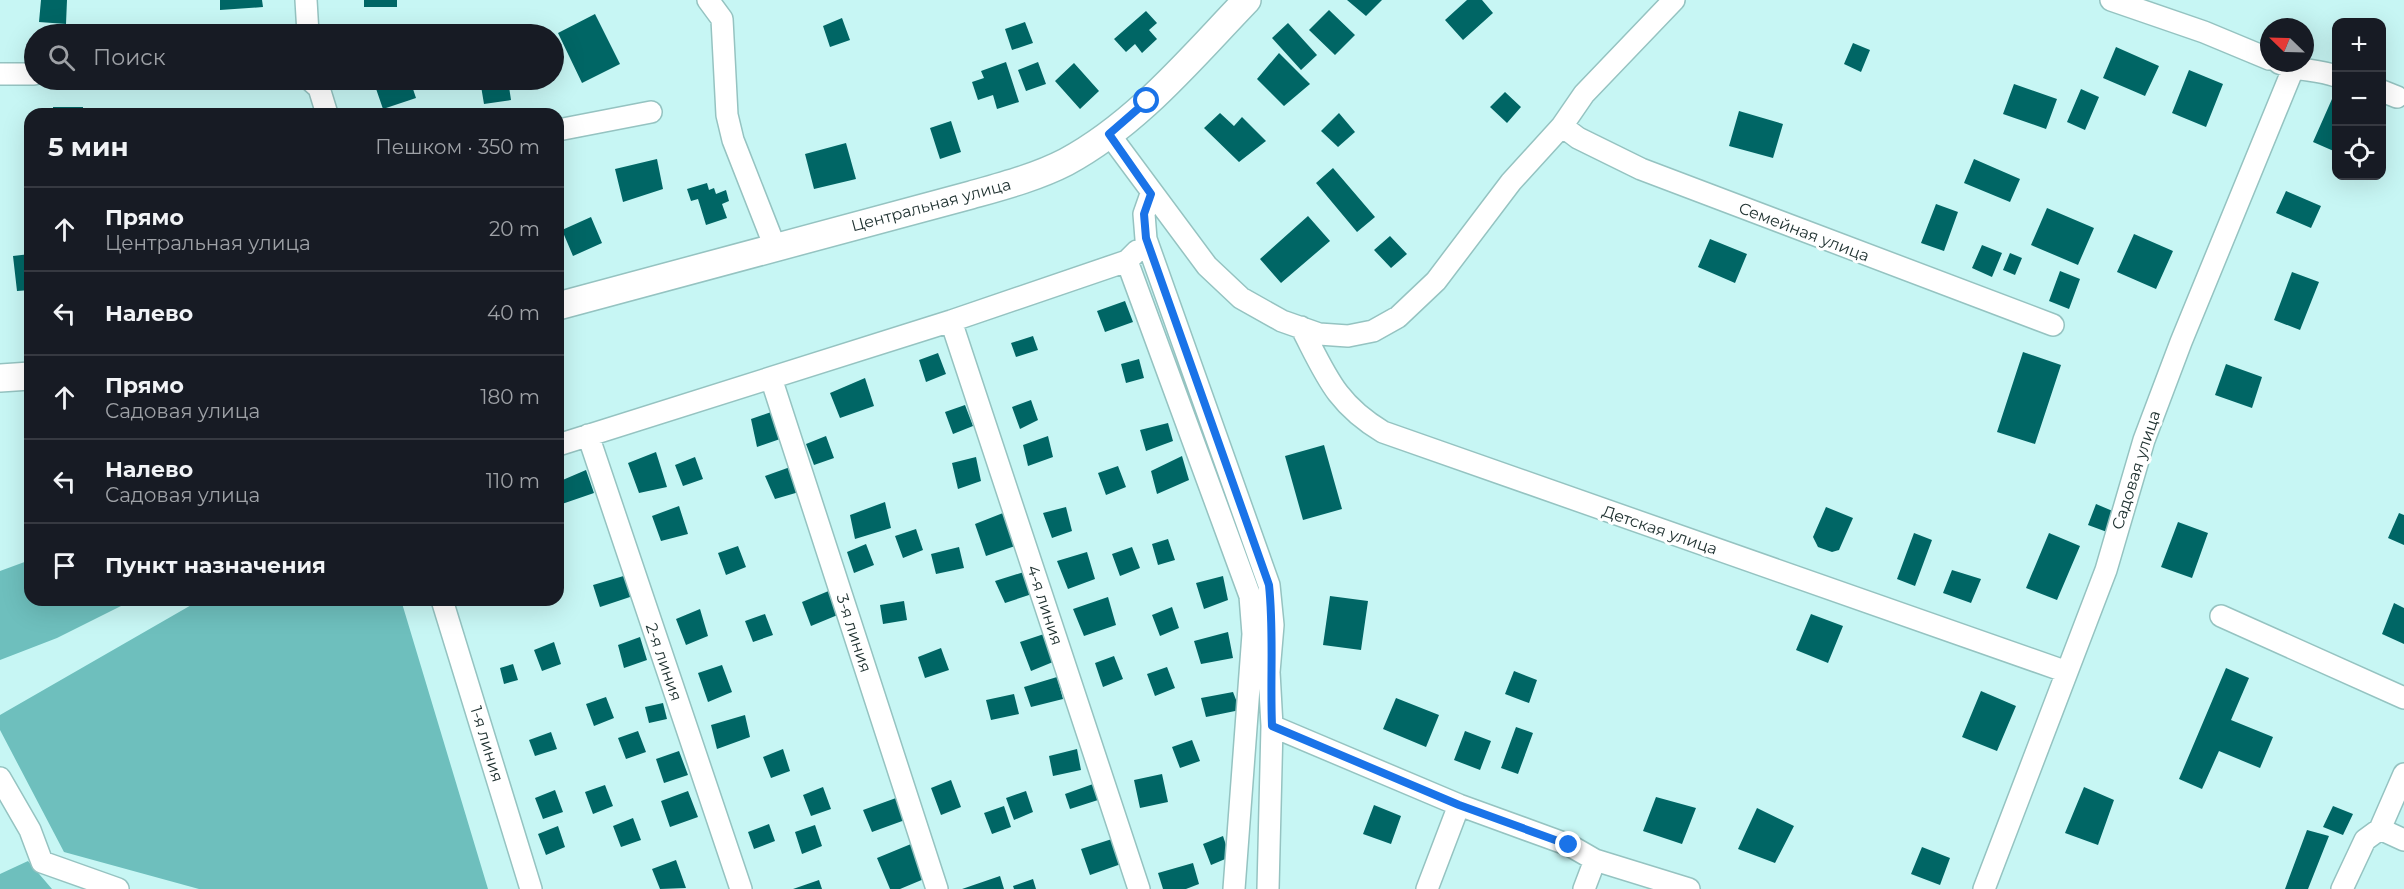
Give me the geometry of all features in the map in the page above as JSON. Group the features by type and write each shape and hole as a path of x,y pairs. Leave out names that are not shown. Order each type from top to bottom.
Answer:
{"main road":[{"name":"Центральная улица","path":"564,304 1038,174 1066,162 1109,134 1170,80 1247,0"},
{"path":"0,378 24,376"}],"street":[{"path":"306,0 307,24"},
{"path":"708,0 722,19 727,115 733,140 775,247"},
{"path":"1109,134 1206,266 1241,298 1319,334 1348,336 1373,331 1398,317 1436,281 1512,182 1562,126 1584,94 1674,0"},
{"path":"2111,0 2204,32 2260,55"},
{"path":"2314,69 2332,75"},
{"name":"Садовая улица","path":"1984,889 2106,570 2144,440 2284,72"},
{"path":"0,74 24,74"},
{"path":"320,90 325,108"},
{"path":"564,129 651,112"},
{"name":"Семейная улица","path":"1562,126 1578,138 1641,169 2053,325"},
{"path":"1151,194 1144,214 1146,238 1269,585 1273,625 1269,672 1272,726 1268,889"},
{"path":"564,442 951,321 1127,261 1146,238"},
{"path":"1127,261 1250,596 1253,634 1234,889"},
{"name":"4-я линия","path":"951,321 1139,889"},
{"name":"Детская улица","path":"1301,327 1340,398 1358,417 1383,432 2067,672"},
{"name":"3-я линия","path":"771,378 937,889"},
{"name":"2-я линия","path":"588,435 741,889"},
{"name":"1-я линия","path":"444,606 531,889"},
{"path":"2221,616 2404,698"},
{"path":"1272,726 1459,805 1569,845 1595,860 1689,889"},
{"path":"2342,889 2365,840 2380,830 2404,774"},
{"path":"0,778 30,830 42,862 118,889"},
{"path":"1428,889 1459,805"},
{"path":"2380,830 2404,840"},
{"path":"1584,889 1595,860"}],"shaded area":[{"path":"24,562 24,606 121,606 57,638 0,660 0,571"},
{"path":"190,606 403,606 488,889 199,889 64,852 0,730 0,715"},
{"path":"28,861 52,889 0,889 0,874"}],"building":[{"path":"41,0 67,0 66,24 39,22"},
{"path":"220,0 262,0 263,7 220,10"},
{"path":"364,0 397,0 397,7 364,7"},
{"path":"1347,0 1382,0 1366,16"},
{"path":"1467,0 1482,0 1493,13 1463,40 1445,20"},
{"path":"1329,10 1355,35 1335,55 1309,30"},
{"path":"1146,11 1157,23 1149,30 1157,39 1142,53 1135,44 1126,52 1114,39"},
{"path":"595,14 620,64 582,83 564,46 564,30"},
{"path":"842,18 850,40 830,47 823,26"},
{"path":"1025,22 1033,43 1012,50 1005,29"},
{"path":"1288,23 1317,55 1301,70 1272,38"},
{"path":"1853,43 1870,50 1861,72 1844,64"},
{"path":"2116,47 2159,66 2145,96 2103,78"},
{"path":"1279,53 1310,84 1284,106 1257,79"},
{"path":"1006,62 1019,102 997,109 993,95 978,100 972,82 984,78 981,71"},
{"path":"1038,62 1046,84 1026,91 1018,70"},
{"path":"1074,63 1099,91 1080,109 1055,81"},
{"path":"2189,70 2223,84 2206,127 2172,113"},
{"path":"2014,84 2057,99 2046,129 2003,114"},
{"path":"2081,89 2099,97 2085,130 2067,122"},
{"path":"376,90 413,90 416,98 383,108"},
{"path":"482,90 510,90 511,100 484,104"},
{"path":"1505,92 1521,107 1507,123 1490,107"},
{"path":"2332,99 2332,150 2313,142"},
{"path":"53,107 83,107 83,108"},
{"path":"1739,111 1783,124 1773,158 1729,146"},
{"path":"1220,113 1234,126 1242,117 1266,141 1239,162 1204,128"},
{"path":"1339,113 1355,132 1338,147 1321,131"},
{"path":"951,121 961,152 940,159 930,128"},
{"path":"846,143 856,179 814,189 805,154"},
{"path":"657,159 663,189 623,202 615,169"},
{"path":"1974,159 2020,179 2010,202 1964,183"},
{"path":"1333,168 1375,217 1357,232 1316,183"},
{"path":"707,183 709,190 714,188 716,194 726,190 729,201 722,204 727,218 706,225 698,199 691,201 687,189"},
{"path":"2286,191 2321,206 2311,228 2276,213"},
{"path":"1936,204 1958,212 1944,251 1921,243"},
{"path":"2047,208 2094,228 2078,265 2031,245"},
{"path":"1308,216 1330,241 1281,283 1260,259"},
{"path":"591,217 602,243 573,256 564,229"},
{"path":"2134,234 2173,251 2156,289 2117,272"},
{"path":"1390,236 1407,254 1391,268 1374,250"},
{"path":"1710,239 1747,254 1735,283 1698,267"},
{"path":"1982,245 2002,253 1992,277 1972,268"},
{"path":"2010,253 2022,258 2015,275 2003,270"},
{"path":"24,255 24,290 17,291 13,256"},
{"path":"2060,271 2080,279 2069,309 2049,301"},
{"path":"2292,272 2319,282 2300,330 2274,320"},
{"path":"1125,301 1133,322 1105,332 1097,311"},
{"path":"1033,336 1038,350 1016,357 1011,343"},
{"path":"2023,352 2061,365 2035,444 1997,432"},
{"path":"938,353 946,374 926,382 919,360"},
{"path":"1139,359 1144,378 1126,383 1121,364"},
{"path":"2226,364 2262,377 2252,408 2215,395"},
{"path":"865,378 874,406 840,418 830,393"},
{"path":"1031,400 1038,420 1020,429 1012,407"},
{"path":"965,405 973,426 953,434 945,412"},
{"path":"774,411 783,438 757,447 751,419"},
{"path":"1168,423 1173,441 1146,451 1140,430"},
{"path":"826,436 834,458 814,465 806,444"},
{"path":"1048,436 1053,457 1028,466 1023,445"},
{"path":"1324,445 1342,509 1303,520 1285,456"},
{"path":"656,452 667,487 639,493 628,463"},
{"path":"1182,456 1189,480 1157,494 1151,471"},
{"path":"695,457 703,479 683,486 675,465"},
{"path":"976,457 981,481 958,489 952,463"},
{"path":"793,466 799,492 775,499 765,476"},
{"path":"1118,466 1126,487 1106,495 1098,473"},
{"path":"586,470 594,493 564,503 564,479"},
{"path":"885,502 891,528 855,539 850,515"},
{"path":"2096,504 2115,512 2107,532 2088,525"},
{"path":"679,506 688,534 661,541 652,516"},
{"path":"1066,507 1072,531 1052,538 1043,513"},
{"path":"1826,507 1853,518 1839,550 1832,552 1818,547 1813,537"},
{"path":"1003,513 1015,546 986,556 975,524"},
{"path":"2399,513 2404,515 2404,545 2388,538"},
{"path":"2178,522 2208,533 2192,578 2161,567"},
{"path":"916,529 923,550 903,558 895,536"},
{"path":"1914,533 1932,540 1915,586 1897,579"},
{"path":"2049,533 2080,546 2057,600 2026,588"},
{"path":"1168,539 1175,560 1158,565 1152,544"},
{"path":"866,544 874,565 854,573 847,552"},
{"path":"738,546 746,567 726,575 718,553"},
{"path":"959,547 964,568 936,574 931,554"},
{"path":"1132,547 1140,568 1120,576 1112,554"},
{"path":"1087,552 1095,579 1068,589 1057,561"},
{"path":"1952,570 1981,579 1971,603 1943,593"},
{"path":"1024,572 1032,594 1005,603 995,581"},
{"path":"627,575 633,596 600,607 593,585"},
{"path":"1223,576 1228,600 1204,609 1196,583"},
{"path":"831,590 840,614 811,626 802,602"},
{"path":"1330,596 1368,601 1361,650 1323,645"},
{"path":"1108,597 1116,625 1084,636 1073,609"},
{"path":"904,601 907,620 883,624 880,605"},
{"path":"2394,603 2404,608 2404,644 2382,634"},
{"path":"1172,607 1179,628 1160,636 1152,615"},
{"path":"700,609 708,636 686,645 676,619"},
{"path":"765,614 773,635 753,642 745,621"},
{"path":"1811,614 1843,626 1828,663 1796,650"},
{"path":"1228,632 1233,658 1201,664 1194,641"},
{"path":"1044,634 1053,662 1031,671 1020,642"},
{"path":"640,637 647,660 624,668 618,645"},
{"path":"554,642 561,664 542,671 534,650"},
{"path":"941,648 949,670 925,678 918,657"},
{"path":"1114,656 1123,679 1103,687 1095,663"},
{"path":"513,664 518,680 504,684 500,668"},
{"path":"722,665 732,692 708,702 698,673"},
{"path":"1167,667 1175,688 1155,696 1147,674"},
{"path":"2226,668 2249,678 2231,720 2273,737 2260,768 2219,751 2202,789 2179,779"},
{"path":"1514,671 1537,680 1529,703 1505,694"},
{"path":"1057,677 1063,699 1031,707 1024,687"},
{"path":"1981,691 2016,706 1997,751 1962,737"},
{"path":"1233,692 1240,710 1206,717 1201,698"},
{"path":"1014,694 1019,714 991,720 986,700"},
{"path":"606,697 614,718 594,726 586,704"},
{"path":"1396,698 1439,715 1426,747 1383,729"},
{"path":"663,703 667,719 649,723 645,707"},
{"path":"745,715 750,737 717,749 711,725"},
{"path":"1516,727 1533,733 1518,774 1501,768"},
{"path":"638,731 646,752 626,759 618,738"},
{"path":"1465,731 1491,741 1480,770 1454,760"},
{"path":"551,732 557,749 535,756 529,740"},
{"path":"1192,740 1200,761 1180,768 1172,747"},
{"path":"783,749 790,771 771,778 763,757"},
{"path":"1077,749 1081,770 1053,776 1049,756"},
{"path":"679,751 688,775 664,783 656,759"},
{"path":"1162,774 1168,802 1140,808 1134,780"},
{"path":"951,780 961,807 941,815 931,788"},
{"path":"1093,784 1098,800 1070,809 1065,794"},
{"path":"605,785 613,806 593,814 585,792"},
{"path":"823,787 831,809 811,816 803,795"},
{"path":"2084,787 2114,800 2098,845 2065,833"},
{"path":"555,790 563,812 543,819 535,798"},
{"path":"688,791 698,817 670,827 661,801"},
{"path":"1026,791 1033,812 1014,820 1006,798"},
{"path":"1656,797 1696,808 1682,844 1643,831"},
{"path":"896,798 905,820 872,832 863,810"},
{"path":"1374,805 1401,816 1391,844 1363,834"},
{"path":"1004,806 1011,827 992,834 984,813"},
{"path":"2333,806 2353,814 2343,835 2323,827"},
{"path":"1757,808 1794,826 1775,863 1738,849"},
{"path":"633,818 641,840 621,847 613,826"},
{"path":"769,824 775,841 754,849 748,832"},
{"path":"815,825 822,846 802,854 795,832"},
{"path":"558,826 565,847 546,855 538,834"},
{"path":"2307,830 2329,836 2308,889 2285,889"},
{"path":"1223,836 1230,857 1211,865 1203,844"},
{"path":"1112,839 1121,864 1090,875 1081,849"},
{"path":"911,844 924,879 900,889 890,889 877,858"},
{"path":"1922,847 1950,858 1940,885 1911,874"},
{"path":"676,860 686,888 660,889 652,869"},
{"path":"1193,863 1199,884 1186,889 1163,889 1158,873"},
{"path":"1000,876 1004,889 962,889"},
{"path":"1033,879 1036,889 1014,889 1013,886"},
{"path":"819,880 822,889 793,889"}],"route":[{"path":"1147,101 1109,134 1151,194 1144,214 1146,238 1269,585 1273,625 1269,672 1272,726 1459,805 1569,845"}]}
